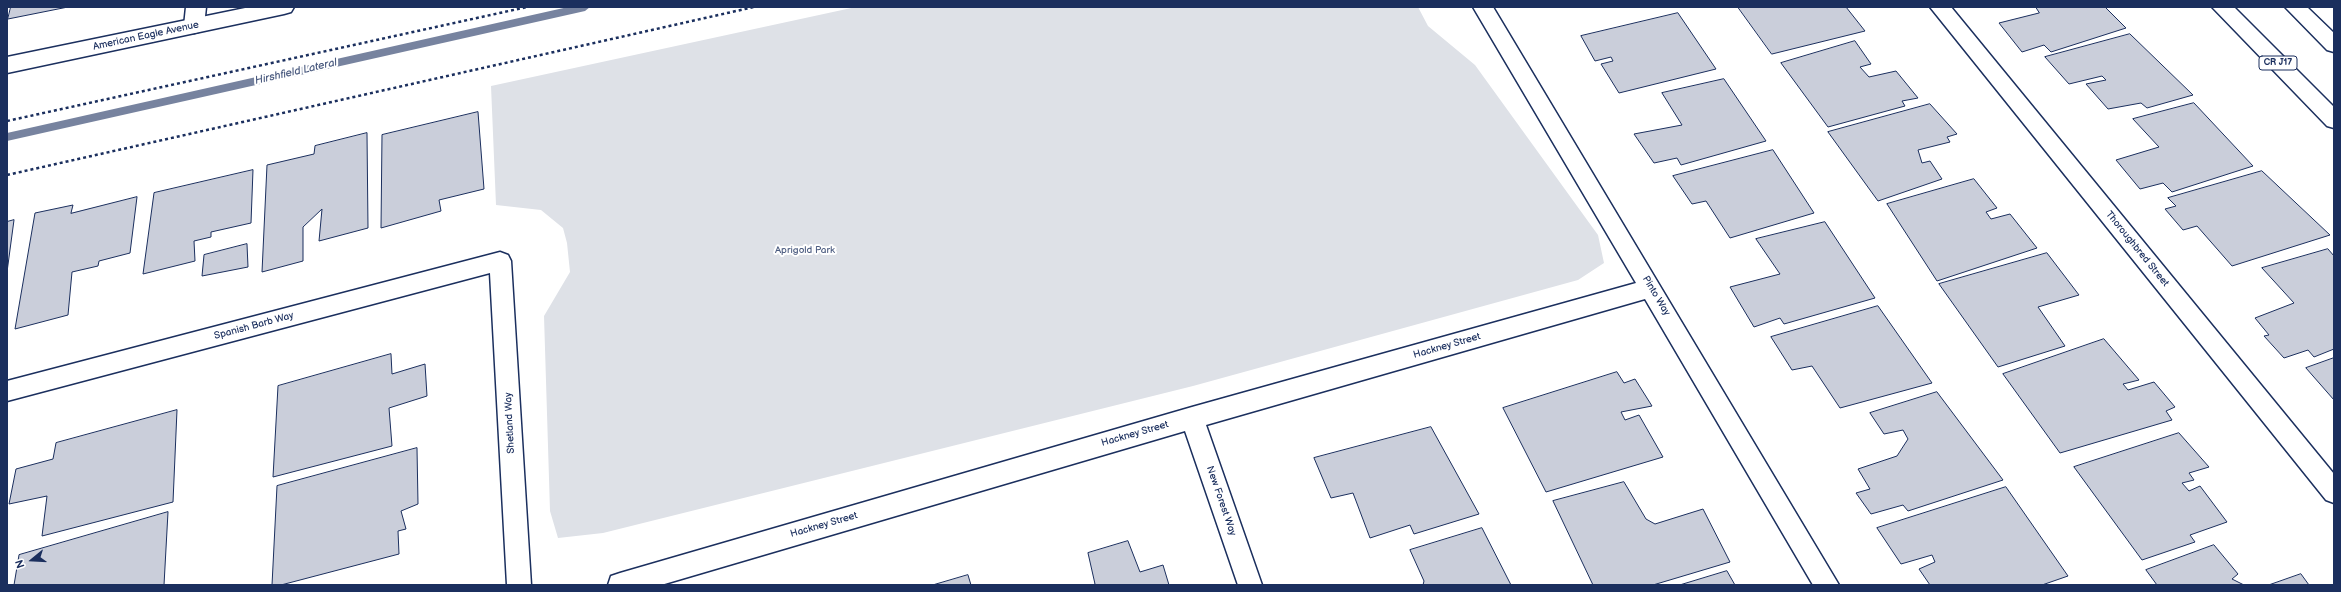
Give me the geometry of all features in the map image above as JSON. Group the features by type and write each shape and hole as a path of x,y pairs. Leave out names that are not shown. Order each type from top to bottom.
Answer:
{"street":[{"path":"194,26 196,7"},
{"name":"American Eagle Avenue","path":"7,65 284,7"},
{"name":"Pinto Way","path":"1483,7 1827,585"},
{"name":"Thoroughbred Street","path":"1940,7 2334,492"},
{"name":"CR J17","path":"2222,7 2334,120"},
{"path":"2295,7 2334,45"},
{"name":"Spanish Barb Way","path":"7,391 500,261"},
{"name":"Shetland Way","path":"500,261 519,585"},
{"name":"Hackney Street","path":"620,585 1192,418 1651,288"},
{"name":"New Forest Way","path":"1192,418 1250,585"}],"path":[{"path":"7,121 527,7"},
{"path":"7,175 754,7"}],"green space":[{"name":"Aprigold Park","path":"856,7 1418,7 1428,26 1475,65 1598,235 1604,263 1578,280 1193,386 603,533 558,538 550,511 544,316 570,272 567,243 563,228 541,210 496,205 491,86"}],"building":[{"path":"11,7 68,7 8,19"},
{"path":"1738,7 1846,7 1865,31 1772,54"},
{"path":"2036,7 2105,7 2126,28 2051,52 2044,45 2022,52 1999,23 2039,13"},
{"path":"1678,13 1716,69 1619,93 1601,64 1613,61 1611,57 1595,61 1581,36"},
{"path":"2130,34 2193,95 2147,108 2141,103 2108,109 2086,84 2106,80 2102,76 2069,84 2045,57"},
{"path":"1855,41 1871,64 1860,67 1869,77 1896,71 1918,98 1902,101 1905,106 1828,127 1781,63"},
{"path":"1724,79 1766,141 1681,165 1677,158 1654,163 1634,134 1682,125 1662,93"},
{"path":"2194,103 2253,166 2172,192 2163,183 2140,189 2116,160 2159,147 2133,119"},
{"path":"1930,104 1957,134 1947,137 1950,142 1918,150 1922,163 1930,161 1942,179 1878,201 1828,132"},
{"path":"478,112 484,189 439,200 441,211 381,228 382,135"},
{"path":"367,133 368,228 319,241 322,209 303,227 303,261 262,272 267,165 314,154 315,146"},
{"path":"1773,150 1814,213 1730,238 1706,201 1692,204 1673,176"},
{"path":"253,170 251,223 211,232 211,237 194,241 195,261 143,274 154,193"},
{"path":"2262,171 2330,235 2232,266 2197,226 2183,230 2165,209 2176,206 2168,198"},
{"path":"1974,179 1997,208 1986,212 1991,219 2010,214 2037,248 1937,281 1887,204"},
{"path":"137,197 130,253 99,261 98,266 72,272 68,315 15,329 35,213 73,205 71,213"},
{"path":"14,220 7,272 7,222"},
{"path":"1825,222 1875,298 1784,324 1780,318 1754,327 1730,287 1780,274 1756,239"},
{"path":"247,244 248,267 202,276 204,255"},
{"path":"2328,249 2334,256 2334,349 2314,357 2308,350 2284,358 2264,336 2269,335 2255,318 2294,303 2262,268"},
{"path":"2047,253 2079,295 2038,307 2065,346 1998,367 1939,284"},
{"path":"1878,306 1932,383 1840,408 1812,366 1792,370 1771,337"},
{"path":"2104,339 2139,380 2123,384 2128,390 2154,382 2175,407 2166,411 2172,420 2060,453 2003,374"},
{"path":"391,354 392,374 425,364 427,396 389,408 392,446 273,477 278,386"},
{"path":"2334,358 2334,400 2306,368"},
{"path":"1617,372 1624,383 1635,379 1652,406 1621,412 1625,420 1639,415 1663,457 1546,492 1503,408"},
{"path":"1937,392 2003,480 1908,511 1903,505 1871,514 1856,493 1870,489 1858,469 1897,456 1908,439 1903,430 1884,434 1870,413"},
{"path":"177,410 173,502 42,536 47,496 9,504 16,469 53,459 56,443"},
{"path":"1431,427 1479,514 1414,534 1410,525 1370,538 1353,493 1331,498 1314,458"},
{"path":"2179,433 2209,467 2189,473 2194,480 2182,483 2189,491 2200,486 2227,522 2190,535 2195,542 2142,560 2074,467"},
{"path":"417,448 418,504 401,511 406,529 398,531 399,554 281,585 272,585 277,486"},
{"path":"1624,482 1646,519 1655,524 1703,509 1730,562 1653,585 1593,585 1553,501"},
{"path":"2006,487 2068,576 2042,585 1930,585 1919,569 1935,562 1932,555 1901,564 1877,528"},
{"path":"168,512 164,585 14,585 19,555"},
{"path":"1482,528 1511,585 1423,585 1424,581 1410,550"},
{"path":"1128,541 1140,572 1163,565 1169,585 1093,585 1095,584 1088,553"},
{"path":"2214,545 2238,574 2232,579 2244,585 2157,585 2146,570"},
{"path":"1727,571 1735,585 1680,585"},
{"path":"2301,574 2309,585 2269,585"},
{"path":"968,575 971,585 933,585"}],"waterway":[{"name":"Hirshfield Lateral","path":"7,137 585,7"}]}
